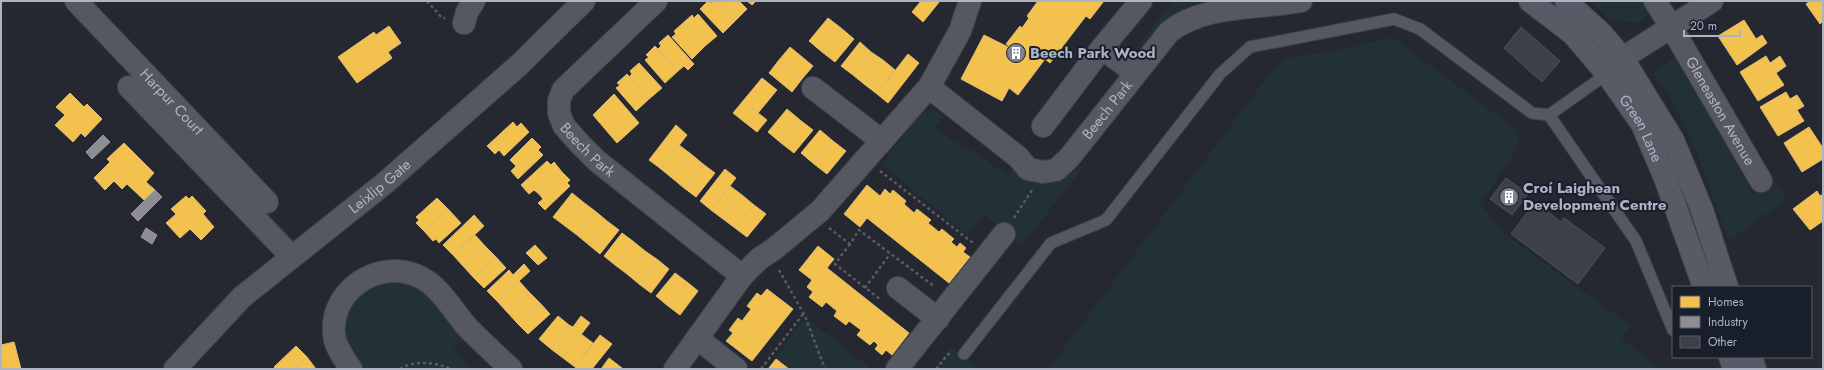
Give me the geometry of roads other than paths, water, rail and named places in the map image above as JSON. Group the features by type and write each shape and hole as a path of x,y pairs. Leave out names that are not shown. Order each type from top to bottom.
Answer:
{"street":[{"name":"Harpur Court","path":"76,1 267,202"},
{"path":"464,23 467,12 474,1"},
{"name":"Leixlip Gate","path":"175,369 242,298 385,183 520,65 584,1"},
{"name":"Beech Park","path":"656,1 563,90 559,100 559,113 564,126 598,161 742,276"},
{"path":"674,369 742,276 759,259 816,215 929,87 960,31 970,1"},
{"path":"1043,126 1102,48 1141,1"},
{"name":"Beech Park","path":"929,87 1018,157 1028,169 1042,172 1060,168 1169,32 1201,14 1300,1"},
{"name":"Green Lane","path":"1530,1 1573,34 1607,74 1642,124 1665,178 1704,286"},
{"name":"Green Lane","path":"1566,1 1602,34 1623,59 1673,140 1702,210 1727,286"},
{"name":"Gleneaston Avenue","path":"1655,1 1760,181"},
{"path":"1607,74 1623,59 1712,1"},
{"path":"1102,48 1135,73"},
{"path":"1623,59 1628,84 1657,130 1665,178"},
{"path":"129,87 292,257"},
{"path":"813,88 882,141"},
{"path":"897,369 1004,234"},
{"path":"351,369 340,354 335,340 336,313 347,291 364,278 386,272 411,274 428,282 469,329 512,369"},
{"path":"891,295 938,319"},
{"path":"696,338 736,369"},
{"path":"1730,358 1734,369"},
{"path":"1741,358 1745,369"},
{"path":"1751,358 1755,369"}],"lane":[{"path":"964,354 1051,242 1106,220 1220,74 1250,47 1394,19 1420,29 1532,113 1549,115 1607,74"},
{"path":"1549,115 1636,241 1672,328"}],"place":[{"name":"Beech Park Wood","path":"1016,53"},
{"name":"Croí Laighean Development Centre","path":"1509,197"}]}
